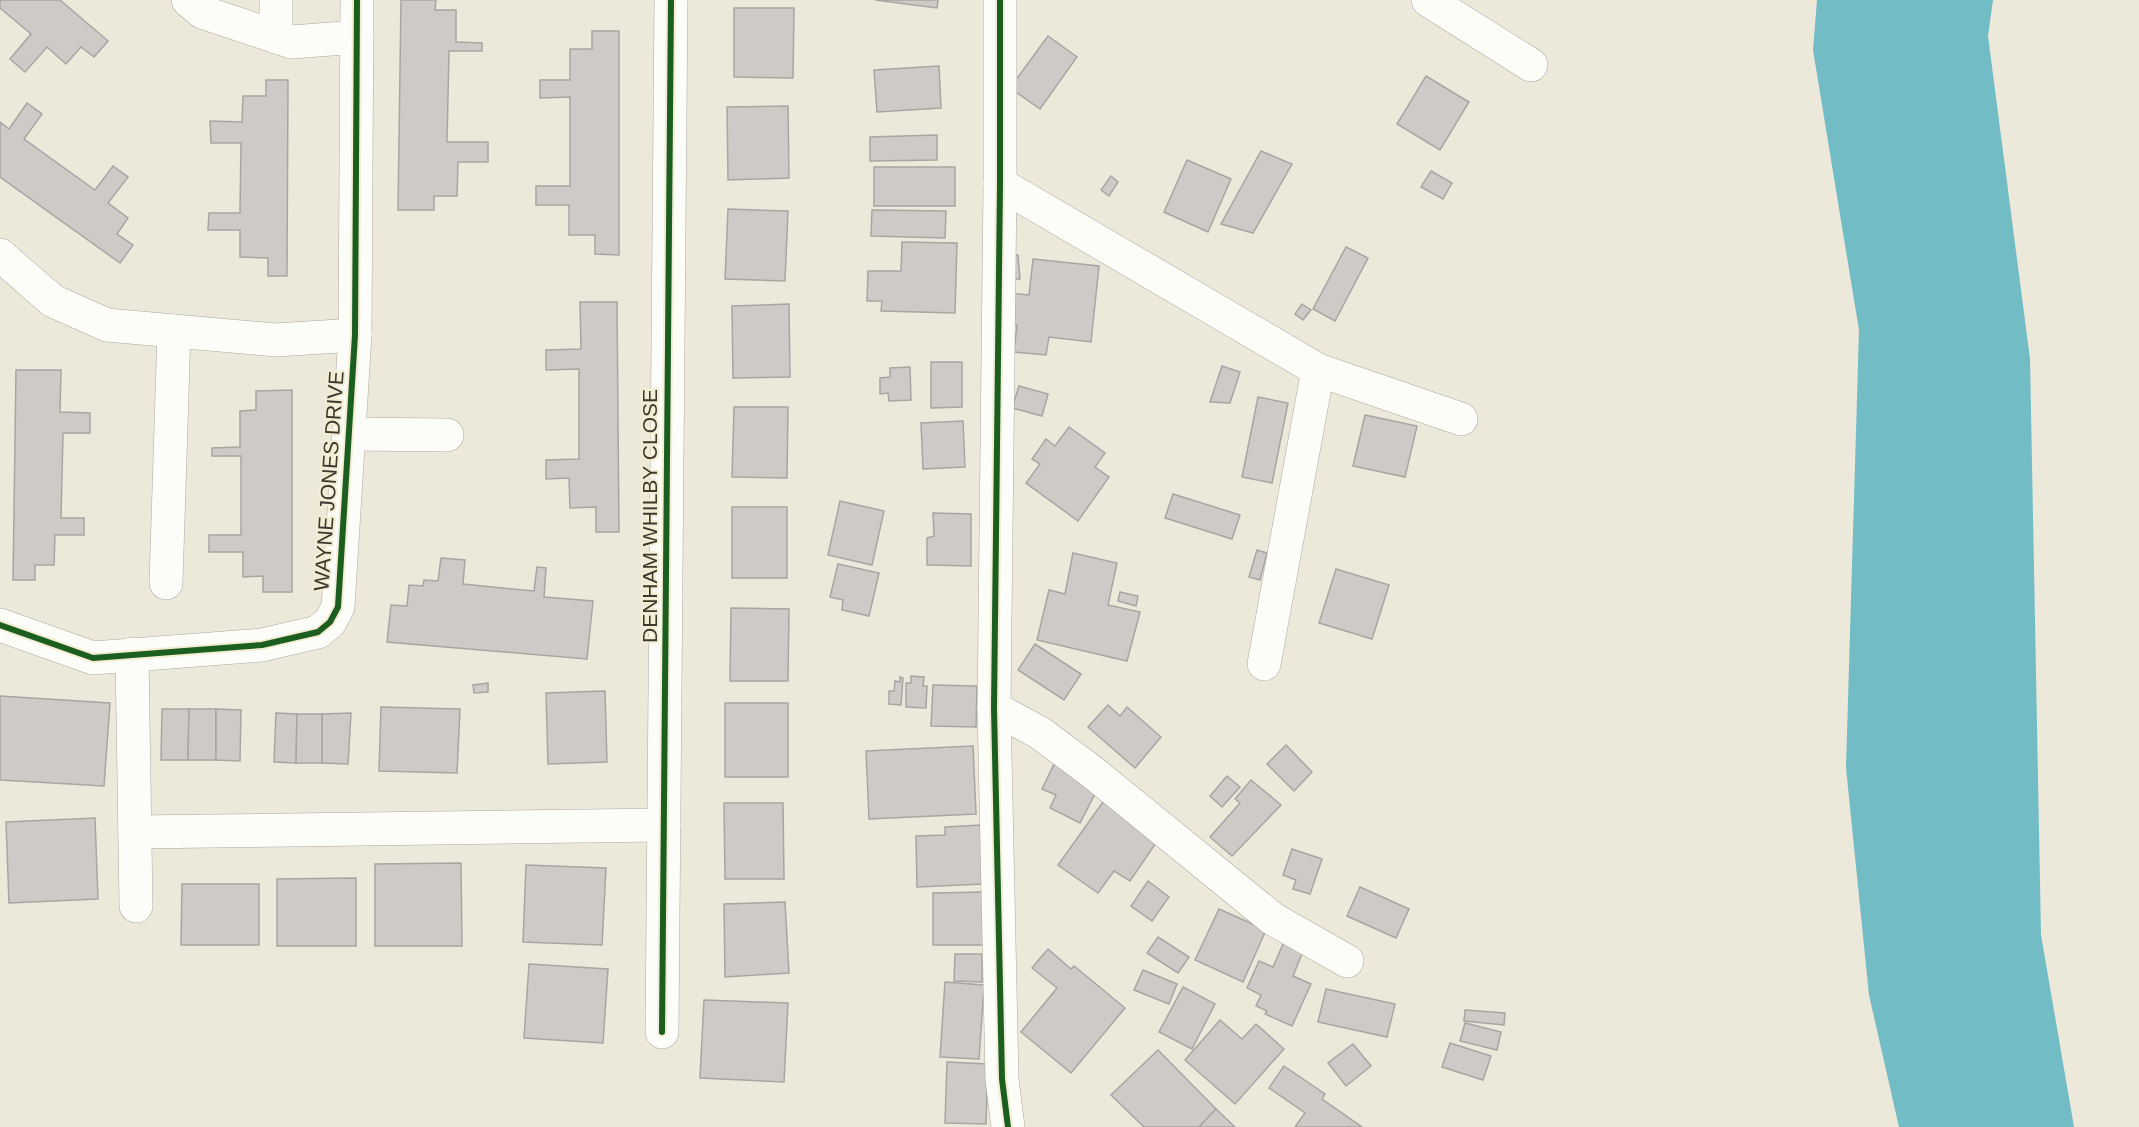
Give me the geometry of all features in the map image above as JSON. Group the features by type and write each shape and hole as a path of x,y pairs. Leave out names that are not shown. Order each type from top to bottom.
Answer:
{"street":[{"path":"188,0 202,12 292,42 357,37"},
{"path":"276,0 276,37"},
{"name":"WAYNE JONES DRIVE","path":"0,625 93,658 262,645 318,632 330,622 338,607 355,335 357,0"},
{"name":"DENHAM WHILBY CLOSE","path":"662,1032 671,0"},
{"path":"999,0 1000,184 994,708 1002,1079 1008,1127"},
{"path":"1428,0 1531,66"},
{"path":"1000,184 1318,370 1461,419"},
{"path":"0,255 53,301 107,325 276,340 355,335"},
{"path":"166,583 174,331"},
{"path":"1264,664 1318,370"},
{"path":"349,434 447,435"},
{"path":"132,654 136,906"},
{"path":"994,708 1040,733 1091,771 1273,919 1347,961"},
{"path":"135,832 664,825"}],"water":[{"path":"1817,0 1993,0 1988,36 2030,359 2041,935 2074,1127 1899,1127 1869,995 1846,768 1859,330 1813,50"}],"building":[{"path":"0,0 60,0 108,41 94,57 81,47 66,64 47,47 25,72 10,59 31,34 0,8"},
{"path":"401,0 436,0 435,10 456,10 456,42 482,43 482,51 449,51 447,142 488,142 488,162 458,162 457,196 434,196 434,210 398,210"},
{"path":"875,0 938,0 937,8"},
{"path":"734,8 794,8 793,78 734,77"},
{"path":"592,31 619,31 619,255 595,254 595,235 569,235 569,205 536,205 536,186 570,186 570,97 540,98 540,80 570,80 570,49 592,49"},
{"path":"1048,36 1077,57 1040,109 1010,88"},
{"path":"939,66 941,108 877,112 874,70"},
{"path":"1426,76 1469,102 1440,150 1397,124"},
{"path":"266,80 288,80 287,276 268,276 268,258 240,257 240,230 208,230 209,213 240,213 241,143 211,143 210,121 242,122 243,96 266,96"},
{"path":"27,103 42,114 24,139 95,190 113,166 128,177 108,203 128,218 117,234 133,245 120,263 0,177 0,122 9,129"},
{"path":"788,106 789,178 728,180 727,107"},
{"path":"937,135 937,160 870,161 870,137"},
{"path":"1261,151 1292,164 1253,233 1221,224"},
{"path":"1187,160 1231,179 1208,232 1164,212"},
{"path":"874,167 955,167 955,206 874,206"},
{"path":"1431,171 1452,183 1443,199 1421,187"},
{"path":"1111,176 1118,182 1109,196 1101,190"},
{"path":"728,209 788,211 785,281 725,279"},
{"path":"872,210 946,211 945,238 871,236"},
{"path":"902,242 957,243 955,313 881,311 882,301 867,301 868,271 901,271"},
{"path":"1346,247 1368,258 1335,321 1313,309"},
{"path":"1018,255 1020,279 1008,279 1007,256"},
{"path":"1033,259 1099,266 1091,342 1049,337 1046,355 1014,352 1017,325 1005,323 1009,293 1029,295"},
{"path":"580,302 617,302 619,532 596,532 596,507 570,508 569,478 546,479 546,460 579,459 579,369 546,370 546,350 581,349"},
{"path":"789,304 790,377 733,378 732,306"},
{"path":"1302,304 1311,310 1303,320 1295,314"},
{"path":"931,362 962,362 962,407 931,408"},
{"path":"1222,366 1240,372 1230,403 1210,402"},
{"path":"910,367 911,400 889,401 888,393 880,394 880,378 890,377 890,368"},
{"path":"16,370 61,370 60,412 90,413 90,433 63,433 61,518 84,518 84,535 55,535 54,565 35,565 35,580 13,580"},
{"path":"1019,386 1048,394 1042,416 1012,408"},
{"path":"292,390 292,592 263,592 263,576 243,577 243,552 209,552 209,535 241,535 241,456 212,456 212,448 240,447 240,411 256,410 256,391"},
{"path":"1258,397 1288,403 1272,483 1242,477"},
{"path":"734,407 788,407 787,478 732,477"},
{"path":"1365,415 1417,426 1405,477 1353,466"},
{"path":"963,421 965,467 923,469 921,423"},
{"path":"1069,427 1105,453 1095,467 1109,477 1078,521 1026,483 1040,464 1032,459 1046,439 1055,446"},
{"path":"1173,494 1240,515 1232,539 1165,518"},
{"path":"840,501 884,511 872,565 828,555"},
{"path":"732,507 787,507 787,578 732,578"},
{"path":"933,513 971,514 971,566 927,565 927,538 934,536"},
{"path":"1257,550 1267,553 1260,580 1249,577"},
{"path":"1073,553 1117,563 1108,605 1140,612 1127,661 1037,640 1049,590 1065,594"},
{"path":"441,558 465,560 463,584 534,591 537,567 546,568 544,597 593,601 587,659 387,642 391,605 407,606 409,585 423,586 424,580 438,581"},
{"path":"838,564 879,573 869,616 842,610 843,600 830,597"},
{"path":"1336,569 1389,585 1372,639 1319,623"},
{"path":"1120,592 1138,596 1136,606 1118,601"},
{"path":"731,608 789,609 788,681 730,681"},
{"path":"1035,644 1081,674 1064,700 1018,670"},
{"path":"911,676 924,677 923,686 927,686 926,708 906,707 906,683 911,683"},
{"path":"900,677 903,678 901,705 889,704 889,691 894,691 895,681 900,682"},
{"path":"488,683 488,692 474,693 473,685"},
{"path":"933,685 977,686 976,727 931,726"},
{"path":"605,691 607,762 548,764 546,693"},
{"path":"0,696 110,703 104,786 0,780"},
{"path":"725,703 788,703 788,777 725,777"},
{"path":"1108,705 1120,716 1127,707 1161,737 1135,768 1088,727"},
{"path":"381,707 460,709 457,773 379,771"},
{"path":"162,709 189,709 188,760 161,760"},
{"path":"189,709 216,709 216,760 188,760"},
{"path":"216,709 241,710 240,761 216,760"},
{"path":"276,713 297,714 296,763 274,762"},
{"path":"351,713 348,764 322,763 322,714"},
{"path":"297,714 322,714 322,763 296,763"},
{"path":"1286,745 1312,772 1294,791 1267,764"},
{"path":"973,746 976,814 869,819 866,751"},
{"path":"1054,764 1099,786 1080,823 1050,808 1056,795 1042,789"},
{"path":"1227,776 1240,787 1222,807 1210,796"},
{"path":"1251,780 1281,805 1232,856 1210,837 1240,803 1235,799"},
{"path":"1103,802 1158,840 1130,881 1114,871 1098,893 1058,865"},
{"path":"724,803 783,803 784,879 725,879"},
{"path":"95,818 98,899 9,903 6,822"},
{"path":"981,825 983,884 917,887 916,836 945,835 945,827"},
{"path":"1292,849 1322,859 1310,894 1293,889 1296,880 1283,875"},
{"path":"461,863 462,946 375,946 375,864"},
{"path":"526,865 606,868 602,945 523,942"},
{"path":"356,878 356,946 277,946 277,879"},
{"path":"1148,881 1169,897 1152,921 1131,906"},
{"path":"182,884 259,884 259,945 181,945"},
{"path":"1360,887 1409,909 1396,938 1347,916"},
{"path":"983,892 984,945 933,945 933,893"},
{"path":"785,902 789,973 725,977 724,904"},
{"path":"1219,909 1266,930 1243,982 1195,960"},
{"path":"1287,935 1306,944 1293,976 1311,984 1292,1026 1265,1014 1267,1011 1256,1006 1261,995 1247,988 1259,961 1273,967"},
{"path":"1158,937 1189,957 1178,973 1147,953"},
{"path":"1048,949 1071,969 1074,966 1125,1008 1071,1073 1021,1032 1057,988 1032,968"},
{"path":"955,954 982,954 982,982 954,981"},
{"path":"529,964 608,969 603,1043 524,1038"},
{"path":"1143,970 1177,984 1169,1004 1134,990"},
{"path":"945,982 984,985 979,1059 940,1057"},
{"path":"1183,987 1215,1004 1192,1049 1159,1032"},
{"path":"1326,989 1395,1004 1387,1037 1318,1022"},
{"path":"704,1000 788,1003 784,1082 700,1078"},
{"path":"1465,1010 1505,1013 1504,1025 1464,1021"},
{"path":"1220,1020 1242,1039 1256,1024 1284,1049 1235,1104 1185,1060"},
{"path":"1465,1023 1501,1032 1497,1050 1460,1041"},
{"path":"1450,1043 1491,1056 1483,1080 1442,1067"},
{"path":"1353,1044 1371,1066 1346,1086 1328,1063"},
{"path":"1158,1050 1216,1109 1199,1127 1144,1127 1111,1095"},
{"path":"947,1062 988,1064 986,1124 945,1123"},
{"path":"1284,1066 1325,1094 1322,1099 1362,1127 1295,1127 1305,1113 1269,1088"},
{"path":"1216,1109 1235,1127 1199,1127"}],"cycle path":[{"path":"0,625 93,658 262,645 318,632 330,622 338,607 355,335 357,0"},
{"path":"662,1032 671,0"},
{"path":"1000,0 994,708 1002,1079 1008,1127"}]}
